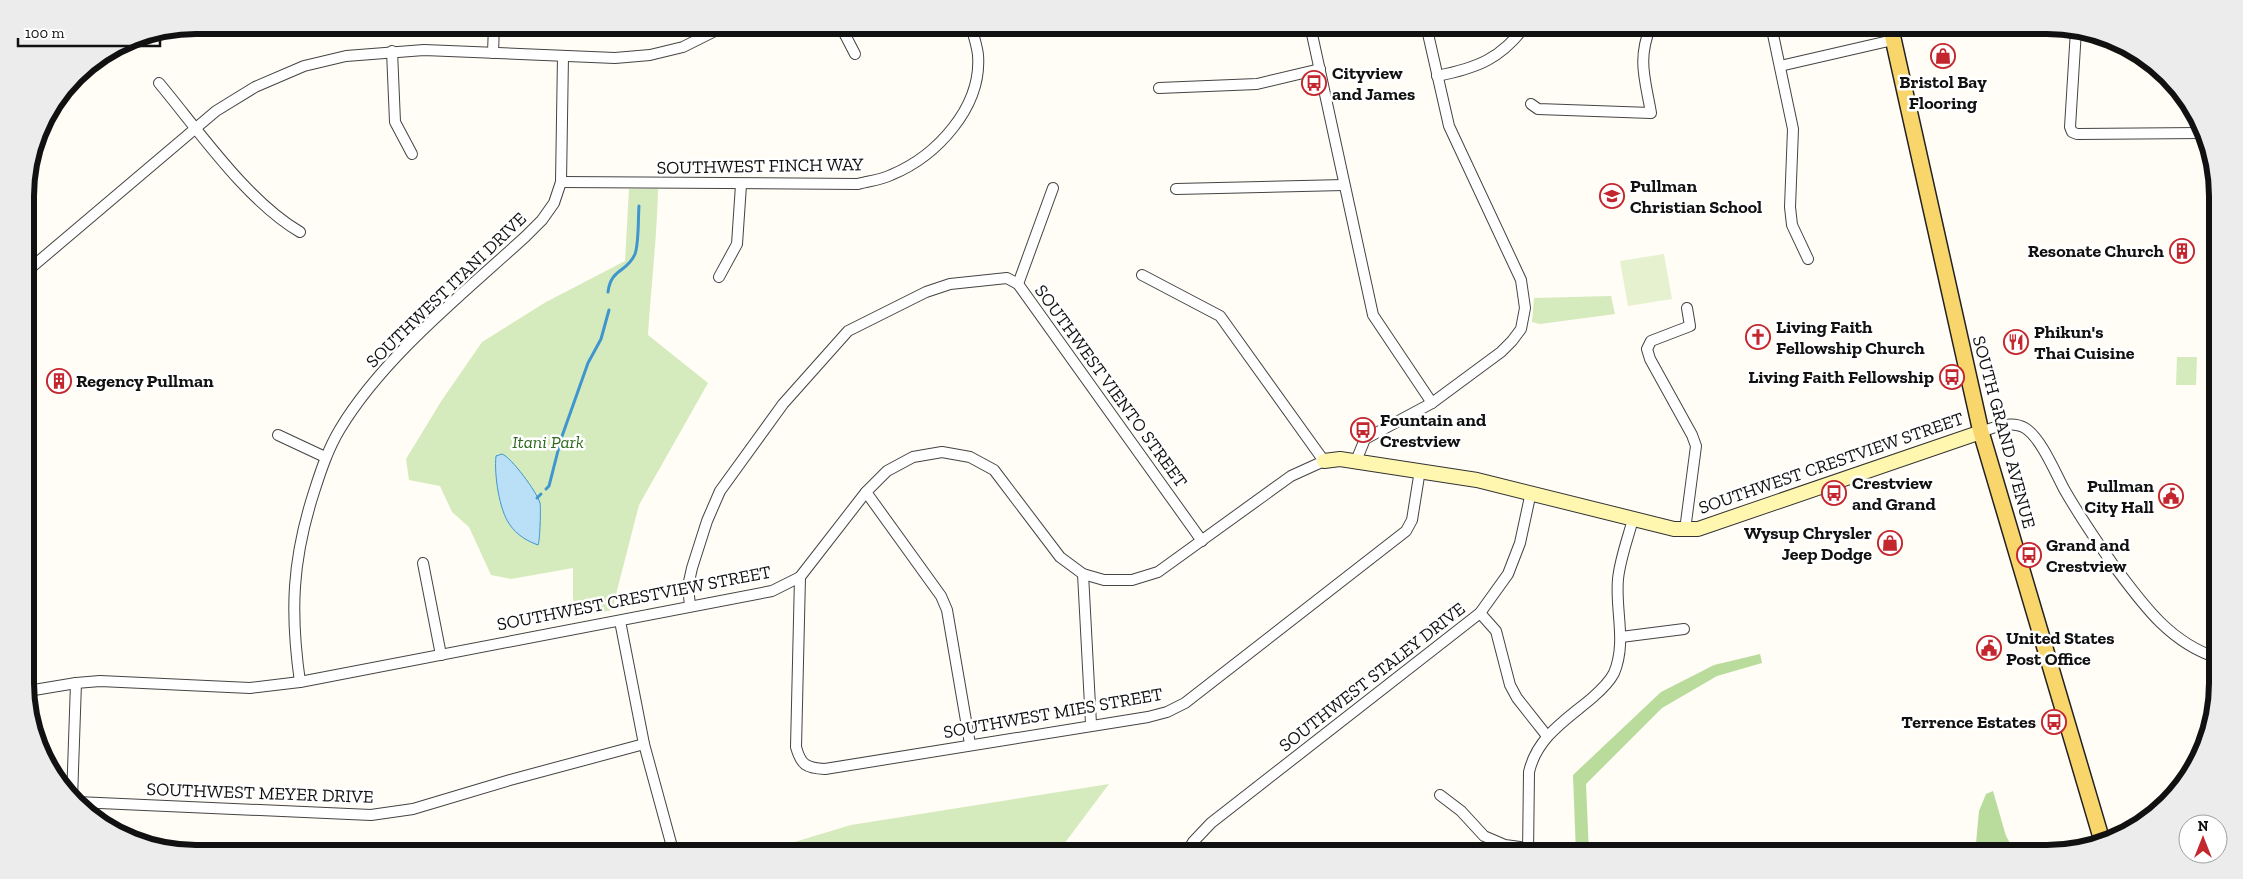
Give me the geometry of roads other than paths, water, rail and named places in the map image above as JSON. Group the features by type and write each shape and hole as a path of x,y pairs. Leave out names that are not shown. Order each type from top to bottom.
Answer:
{"main road":[{"name":"SOUTH GRAND AVENUE","path":"1892,34 1981,432 2101,836"}],"street":[{"path":"493,53 494,34"},
{"path":"34,265 216,111 255,87 304,66 346,56 424,50 615,58 650,55 683,47 709,34"},
{"path":"845,34 855,54"},
{"name":"SOUTHWEST FINCH WAY","path":"561,182 858,184 891,176 921,159 944,138 963,113 975,86 978,55 973,34"},
{"path":"1312,34 1373,315 1432,403"},
{"path":"1356,461 1365,439 1432,403 1501,352 1521,328 1525,308 1521,280 1449,126 1428,34"},
{"path":"1437,76 1480,65 1502,52 1518,34"},
{"path":"1531,104 1538,109 1651,113 1642,58 1647,34"},
{"path":"1773,34 1793,129 1790,207 1792,225 1808,259"},
{"path":"2078,37 2070,127 2072,132 2077,134 2197,133"},
{"path":"1780,66 1893,40"},
{"path":"392,51 395,122 412,154"},
{"name":"SOUTHWEST ITANI DRIVE","path":"300,682 295,644 293,603 296,565 303,526 325,457 340,429 383,372 413,340 542,220 554,203 561,182 563,56"},
{"path":"1159,88 1257,84 1320,69"},
{"path":"160,83 240,179 283,222 300,232"},
{"path":"719,277 737,244 740,184"},
{"path":"1176,190 1344,186"},
{"name":"SOUTHWEST VIENTO STREET","path":"1053,188 1018,284 1202,542"},
{"path":"1142,275 1220,316 1324,461"},
{"path":"690,606 688,586 692,568 707,521 720,491 783,404 848,331 926,292 950,284 1007,278 1018,284"},
{"path":"1685,530 1696,451 1695,441 1650,359 1647,349 1651,341 1690,326 1687,308"},
{"path":"1981,432 2007,425 2017,425 2025,428 2043,451 2080,518 2134,593 2156,620 2181,641 2209,654"},
{"name":"SOUTHWEST CRESTVIEW STREET","path":"34,690 100,681 250,688 300,682 772,591 800,578 866,492 887,471 913,457 942,452 970,457 994,470 1060,557 1083,574 1104,580 1132,580 1158,572 1291,476 1324,461 1340,459 1420,470 1531,492 1633,519 1685,530 1698,529 1981,432"},
{"path":"278,435 325,457"},
{"name":"SOUTHWEST MIES STREET","path":"800,578 796,747 799,759 810,768 824,769 1167,712 1193,697 1406,531 1412,520 1420,470"},
{"path":"866,492 941,596 947,610 970,744"},
{"name":"SOUTHWEST STALEY DRIVE","path":"1191,845 1211,823 1480,613 1508,574 1520,543 1531,492"},
{"path":"1528,845 1529,772 1538,747 1547,736 1603,688 1613,675 1620,657 1621,637 1617,601 1618,576 1633,519"},
{"path":"423,563 441,655"},
{"path":"1083,574 1091,724"},
{"path":"1480,613 1496,631 1510,684 1517,698 1547,736"},
{"path":"620,621 644,744 672,845"},
{"path":"1621,637 1684,629"},
{"path":"72,788 76,683"},
{"name":"SOUTHWEST MEYER DRIVE","path":"86,802 371,816 413,809 510,780 644,744"},
{"path":"1440,795 1461,811 1484,836 1505,845"}],"water":[{"path":"502,454 511,461 523,476 540,503 538,545 526,540 516,532 506,518 497,482 496,456"}],"waterway":[{"path":"608,292 612,279 628,265 635,254 638,237 639,206"},
{"path":"546,489 549,486 561,439 588,363 601,339 609,310"},
{"path":"537,498 541,494"}],"place":[{"name":"Bristol Bay Flooring","path":"1943,56"},
{"name":"Cityview and James","path":"1314,83"},
{"name":"Pullman Christian School","path":"1612,196"},
{"name":"Resonate Church","path":"2182,251"},
{"name":"Living Faith Fellowship Church","path":"1758,337"},
{"name":"Phikun's Thai Cuisine","path":"2016,342"},
{"name":"Living Faith Fellowship","path":"1952,377"},
{"name":"Regency Pullman","path":"59,381"},
{"name":"Fountain and Crestview","path":"1363,430"},
{"name":"Crestview and Grand","path":"1834,493"},
{"name":"Pullman City Hall","path":"2171,496"},
{"name":"Wysup Chrysler Jeep Dodge","path":"1890,543"},
{"name":"Grand and Crestview","path":"2029,555"},
{"name":"United States Post Office","path":"1989,648"},
{"name":"Terrence Estates","path":"2054,722"}],"park label":[{"name":"Itani Park","path":"548,442"}]}
